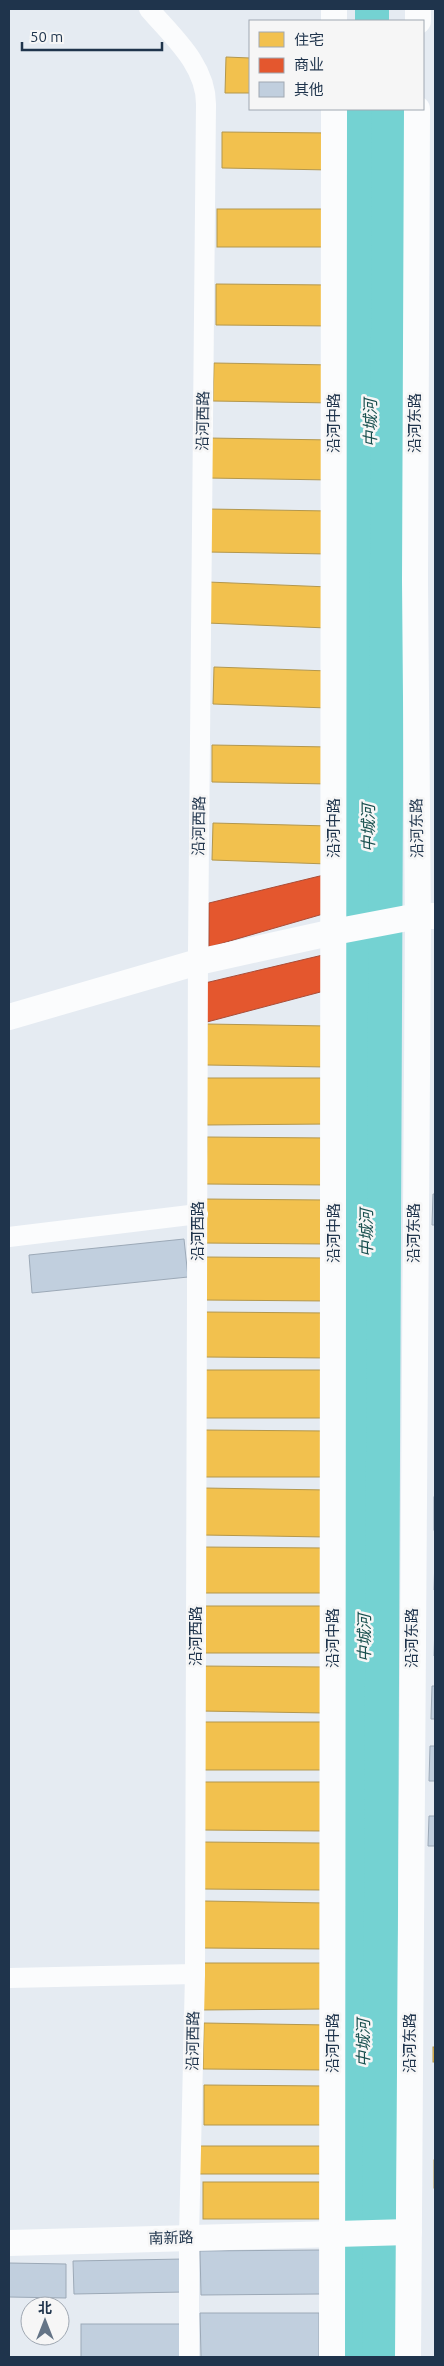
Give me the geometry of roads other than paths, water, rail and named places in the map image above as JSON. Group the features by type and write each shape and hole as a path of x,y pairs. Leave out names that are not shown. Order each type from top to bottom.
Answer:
{"street":[{"name":"沿河西路","path":"149,9 182,47 198,70 206,89 198,962 195,1974 189,2237 189,2357"},
{"name":"沿河中路","path":"332,2357 340,2233 343,930 334,110"},
{"name":"沿河东路","path":"408,2357 398,2232 425,1178 416,918 414,581 417,110"},
{"path":"9,1017 198,962 343,930 416,918"},
{"path":"9,1237 198,1214"},
{"path":"9,1978 195,1974"},
{"name":"南新路","path":"9,2244 398,2232"}],"waterway":[{"name":"中城河","path":"372,9 372,20"},
{"path":"351,2357 363,110"},
{"path":"379,2357 389,110"}]}
